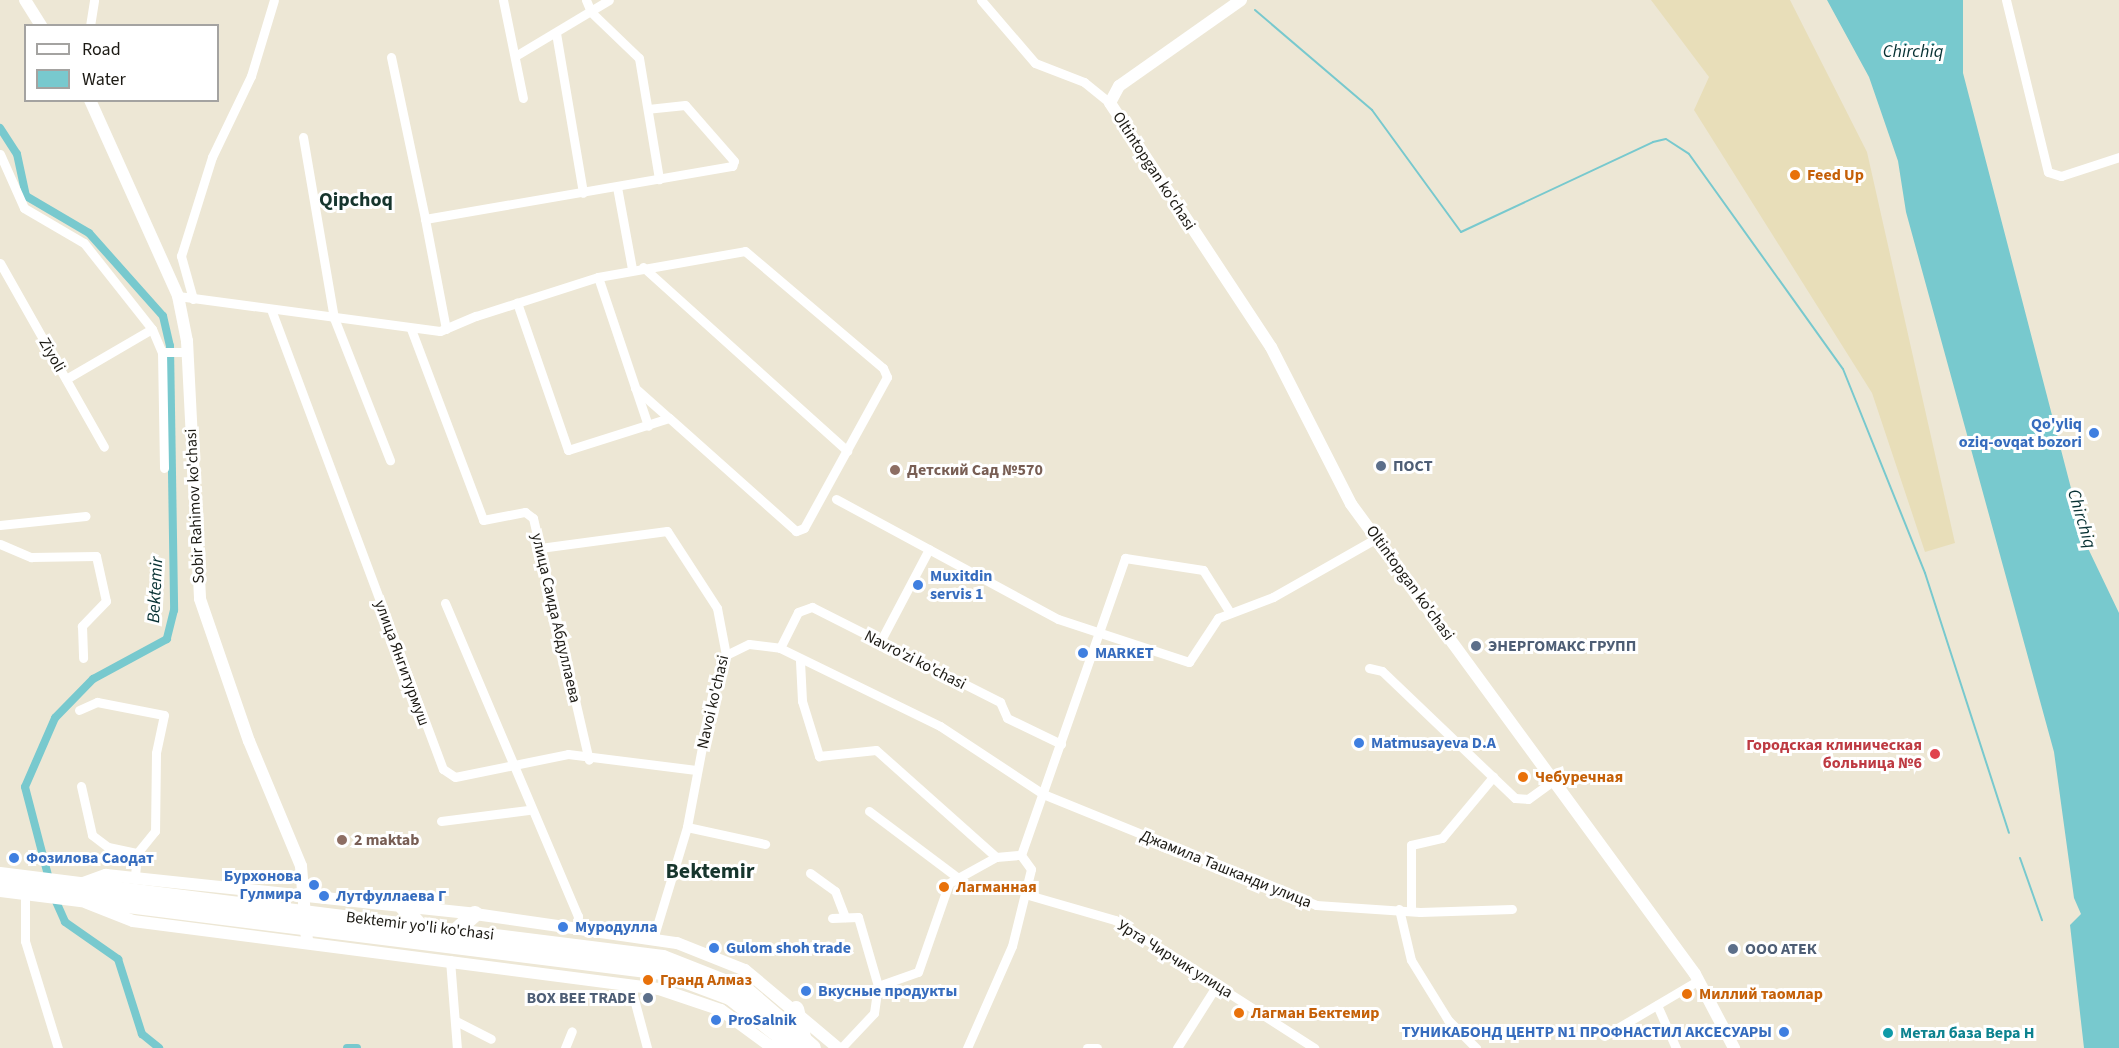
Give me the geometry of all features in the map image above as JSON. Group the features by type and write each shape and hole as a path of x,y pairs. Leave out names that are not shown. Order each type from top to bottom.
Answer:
{"highway":[{"name":"Bektemir yo'li ko'chasi","path":"0,875 35,890"},
{"name":"Bektemir yo'li ko'chasi","path":"0,889 70,890 306,919 663,972 730,997 800,1045"},
{"name":"Bektemir yo'li ko'chasi","path":"70,890 85,902 420,926 631,952 698,968 756,997 800,1045"},
{"path":"403,907 420,926"},
{"path":"457,930 475,914"},
{"path":"796,1009 800,1045"}],"street":[{"path":"25,0 39,24"},
{"path":"90,24 94,0"},
{"path":"193,299 181,256 212,157 251,76 274,0"},
{"path":"503,0 517,55 523,98"},
{"path":"586,0 591,12 635,50 648,109 659,179"},
{"path":"517,55 609,0"},
{"name":"Oltintopgan ko'chasi","path":"981,0 1035,63 1084,82 1110,103 1270,347 1352,504 1699,980 1734,1048"},
{"name":"Oltintopgan ko'chasi","path":"1110,103 1119,86 1240,0"},
{"path":"2006,0 2048,172 2059,177 2119,157"},
{"path":"556,33 583,193"},
{"path":"391,57 446,329"},
{"name":"Sobir Rahimov ko'chasi","path":"91,102 178,296 174,352 202,606 297,854 306,919"},
{"path":"425,219 729,168 734,161 685,105 648,109"},
{"path":"303,136 334,318 390,460"},
{"path":"0,154 24,208 84,243 152,329 174,352 164,468"},
{"path":"616,187 632,269"},
{"path":"178,296 272,312 411,329 446,329 598,277 643,267 752,252 883,368 884,384 847,451 796,531 634,387"},
{"name":"Ziyoli","path":"0,263 104,447"},
{"path":"643,267 847,451"},
{"path":"598,277 648,426"},
{"path":"517,303 568,450 669,418"},
{"name":"улица Янгитурмуш","path":"272,312 440,765 455,777 555,754 589,760 696,770"},
{"path":"66,379 152,329"},
{"name":"улица Саида Абдуллаева","path":"411,329 483,520 528,512 540,548 589,760"},
{"path":"836,499 1058,619 1102,631 1189,662 1209,625 1229,611 1273,597 1377,538"},
{"path":"0,525 86,516"},
{"name":"Navoi ko'chasi","path":"540,548 667,531 717,608 726,655 696,770 687,827 653,939"},
{"path":"0,544 31,557 96,556 106,601 82,626 83,657"},
{"path":"880,642 929,549"},
{"path":"1021,855 1127,555 1203,570 1229,611"},
{"path":"445,603 528,810 578,916 578,928"},
{"name":"Navro'zi ko'chasi","path":"780,648 798,612 808,607 1000,702 1007,718 1061,744"},
{"path":"726,655 749,644 780,648 800,661 940,726 1043,794"},
{"path":"800,661 802,701 819,756 876,750 996,857"},
{"path":"1369,668 1382,671 1493,777 1522,800 1554,781"},
{"path":"78,710 97,702 164,716 156,753 155,831 137,853 135,879"},
{"path":"1411,909 1411,845 1442,838 1493,777"},
{"path":"81,786 92,835 108,847 137,853"},
{"name":"Джамила Ташканди улица","path":"1043,794 1316,905 1399,909 1512,909"},
{"path":"441,821 528,810"},
{"path":"869,811 957,877"},
{"path":"687,827 765,844"},
{"path":"878,986 918,972 942,897 957,877 996,857 1021,855"},
{"path":"967,1048 1012,946 1031,869 1021,855"},
{"path":"810,873 835,891 844,917"},
{"name":"Bektemir yo'li ko'chasi","path":"70,890 106,876 135,879 306,919 403,907 475,914 653,939 731,962 796,1009 839,1048"},
{"path":"35,890 25,941 58,1048"},
{"name":"Урта Чирчик улица","path":"1025,894 1098,912 1314,1048"},
{"path":"1399,909 1411,960 1448,1020 1476,1048"},
{"path":"832,918 858,917 878,986 874,1013 839,1048"},
{"path":"306,919 450,960 630,984 705,1002 770,1046 800,1045"},
{"path":"450,960 457,1048"},
{"path":"1604,1036 1699,980"},
{"path":"630,984 647,1048"},
{"path":"1177,1048 1217,985"},
{"path":"1658,1005 1676,1048"},
{"path":"456,1022 491,1039"},
{"path":"565,1048 572,1031"},
{"path":"1087,1048 1097,1048"}],"sand":[{"path":"1651,0 1790,0 1867,152 1955,543 1925,552 1872,393 1694,110 1709,77"}],"water":[{"name":"Chirchiq","path":"1827,0 1963,0 1963,73 2085,542 2119,613 2119,1048 2084,1048 2070,925 2081,914 2074,898 2054,752 1906,212 1898,161 1869,77"}],"waterway":[{"path":"1255,10 1372,110 1461,232 1653,142 1666,139 1689,154 1843,369 1925,573 2009,833"},
{"name":"Bektemir","path":"0,128 17,154 26,196 89,233 163,316 170,346 174,610 167,639 93,679 55,718 25,787 50,883"},
{"path":"2020,858 2042,920"},
{"name":"Bektemir","path":"54,897 65,922 118,959 142,1034 159,1048"},
{"name":"Bektemir","path":"347,1048 357,1048"}],"place":[{"name":"Feed Up","path":"1795,175"},
{"name":"Qo'yliq oziq-ovqat bozori","path":"2094,433"},
{"name":"ПОСТ","path":"1381,466"},
{"name":"Детский Сад №570","path":"895,470"},
{"name":"Muxitdin servis 1","path":"918,585"},
{"name":"ЭНЕРГОМАКС ГРУПП","path":"1476,646"},
{"name":"MARKET","path":"1083,653"},
{"name":"Matmusayeva D.A","path":"1359,743"},
{"name":"Городская клиническая больница №6","path":"1935,754"},
{"name":"Чебуречная","path":"1523,777"},
{"name":"2 maktab","path":"342,840"},
{"name":"Фозилова Саодат","path":"14,858"},
{"name":"Бурхонова Гулмира","path":"314,885"},
{"name":"Лагманная","path":"944,887"},
{"name":"Лутфуллаева Г","path":"324,896"},
{"name":"Муродулла","path":"563,927"},
{"name":"Gulom shoh trade","path":"714,948"},
{"name":"ООО АТЕК","path":"1733,949"},
{"name":"Гранд Алмаз","path":"648,980"},
{"name":"Вкусные продукты","path":"806,991"},
{"name":"Миллий таомлар","path":"1687,994"},
{"name":"BOX BEE TRADE","path":"648,998"},
{"name":"Лагман Бектемир","path":"1239,1013"},
{"name":"ProSalnik","path":"716,1020"},
{"name":"ТУНИКАБОНД ЦЕНТР N1 ПРОФНАСТИЛ АКСЕСУАРЫ","path":"1784,1032"},
{"name":"Метал база Вера Н","path":"1888,1033"}],"district":[{"name":"Qipchoq","path":"356,200"},
{"name":"Bektemir","path":"710,872"}]}
